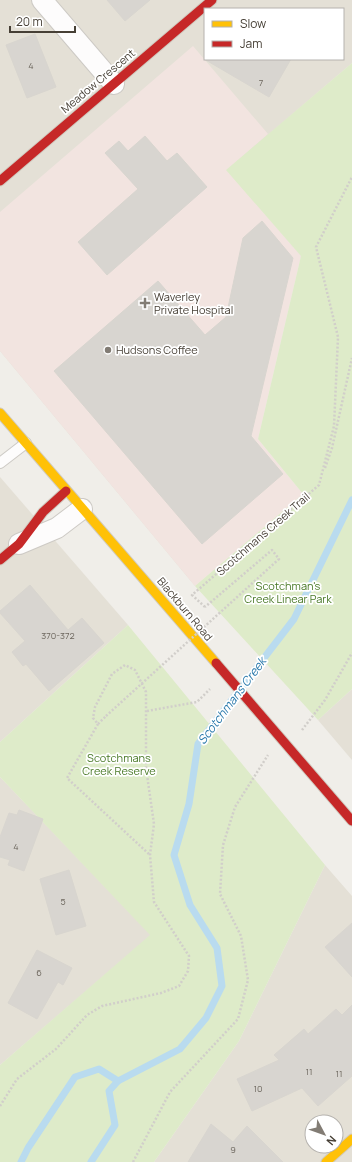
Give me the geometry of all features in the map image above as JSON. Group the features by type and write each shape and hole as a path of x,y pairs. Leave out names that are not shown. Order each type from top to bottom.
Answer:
{"main road":[{"name":"Meadow Crescent","path":"0,181 212,0"},
{"name":"Blackburn Road","path":"0,413 352,821"},
{"path":"0,560 19,544 43,512 66,491"},
{"path":"326,1162 352,1139"}],"street":[{"path":"42,0 114,84"},
{"path":"19,544 57,528 82,509"}],"lane":[{"path":"0,462 26,443"}],"path":[{"name":"Scotchmans Creek Trail","path":"150,855 67,778 98,724 279,559 272,550 205,607 192,595 319,485 334,426 338,337 316,247 352,177"},
{"path":"319,485 332,448 352,358"},
{"path":"289,748 325,700 352,653"},
{"path":"0,1106 17,1079 56,1049 87,1015 102,1006 161,993 179,986 188,971 189,956 154,902 150,855 154,824 146,768 146,692 135,670 125,665 112,674 95,707 93,718 98,724"},
{"path":"147,711 198,702 227,676"},
{"path":"133,1162 170,1092 238,1019 248,980 242,936 220,894 223,845 235,807 280,736"}],"shaded area":[{"name":"Waverley Private Hospital","path":"0,0 352,0 352,63 227,170 301,256 195,586 0,351"},
{"name":"Waverley Private Hospital","path":"193,46 268,134 227,170 301,256 258,439 303,494 195,586 0,351 0,212"},
{"path":"0,477 128,625 0,742"},
{"path":"352,689 352,760 318,720"},
{"path":"0,777 151,935 0,1065"},
{"path":"325,865 352,896 352,1162 154,1162 239,1041"}],"green space":[{"name":"Scotchman's Creek Linear Park","path":"352,63 352,689 318,720 195,586 303,494 258,439 301,256 226,170"},
{"name":"Scotchmans Creek Reserve","path":"128,625 325,865 239,1041 154,1162 0,1162 0,1065 150,935 0,777 0,742"}],"building":[{"path":"107,0 150,0 125,21"},
{"path":"35,34 56,87 27,98 6,45"},
{"path":"206,60 290,60 269,97"},
{"path":"145,136 167,161 177,153 207,187 107,275 78,242 138,189 105,153 119,141 128,151"},
{"path":"262,221 293,258 251,436 283,474 202,544 54,371 158,281 205,335 226,317 243,238"},
{"path":"30,585 68,630 82,618 104,643 49,691 26,664 23,666 12,652 25,641 0,613 0,611"},
{"path":"19,810 43,819 24,871 8,865 10,860 0,857 0,837 9,813 17,815"},
{"path":"69,870 86,926 56,935 40,879"},
{"path":"352,923 352,977 325,947"},
{"path":"37,950 72,968 63,985 58,982 37,1019 8,1003"},
{"path":"352,1005 352,1076 318,1106 302,1088 252,1111 237,1079 279,1060 274,1055 304,1029 308,1034 336,1009 342,1015"},
{"path":"211,1124 233,1142 247,1126 283,1162 188,1162"}],"waterway":[{"name":"Scotchmans Creek","path":"91,1162 115,1125 109,1091 118,1081 180,1049 206,1018 222,986 217,948 190,905 174,855 189,804 198,744 294,619 352,500"},
{"path":"21,1162 28,1148 75,1077 99,1069 118,1081"}],"traffic: slow":[{"path":"0,413 216,663"},
{"path":"326,1162 352,1139"}],"traffic: jam":[{"path":"0,181 212,0"},
{"path":"0,560 19,544 43,512 66,491"},
{"path":"216,663 352,821"}],"place":[{"name":"Waverley Private Hospital","path":"145,303"},
{"name":"Hudsons Coffee","path":"108,350"}]}
